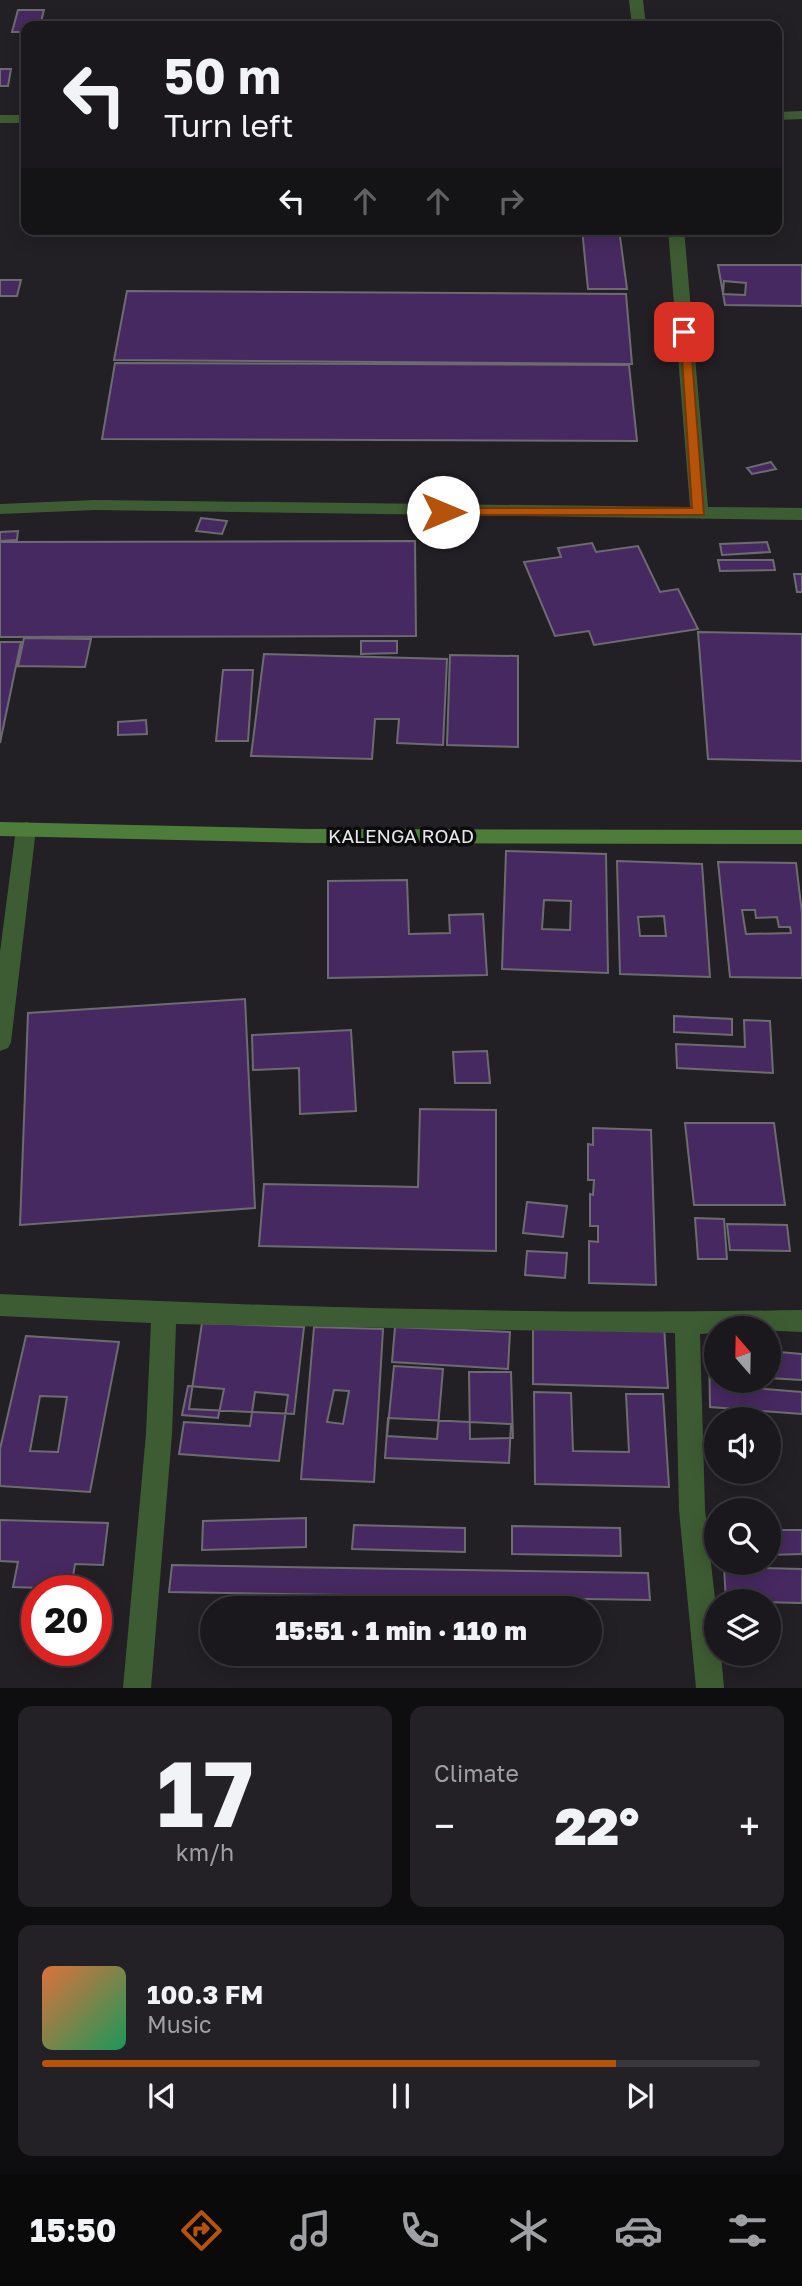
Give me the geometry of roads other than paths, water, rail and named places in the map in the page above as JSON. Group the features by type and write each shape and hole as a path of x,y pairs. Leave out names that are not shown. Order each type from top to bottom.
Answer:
{"main road":[{"name":"KALENGA ROAD","path":"0,830 308,836 802,837"}],"street":[{"path":"636,0 638,21"},
{"path":"782,116 802,116"},
{"path":"0,119 21,119"},
{"path":"676,235 699,512"},
{"path":"0,509 95,505 443,512 802,514"},
{"path":"0,1042 26,829"},
{"path":"0,1305 164,1313 687,1323 802,1321"},
{"path":"138,1688 159,1434 164,1313"},
{"path":"687,1323 692,1510 710,1688"}]}
